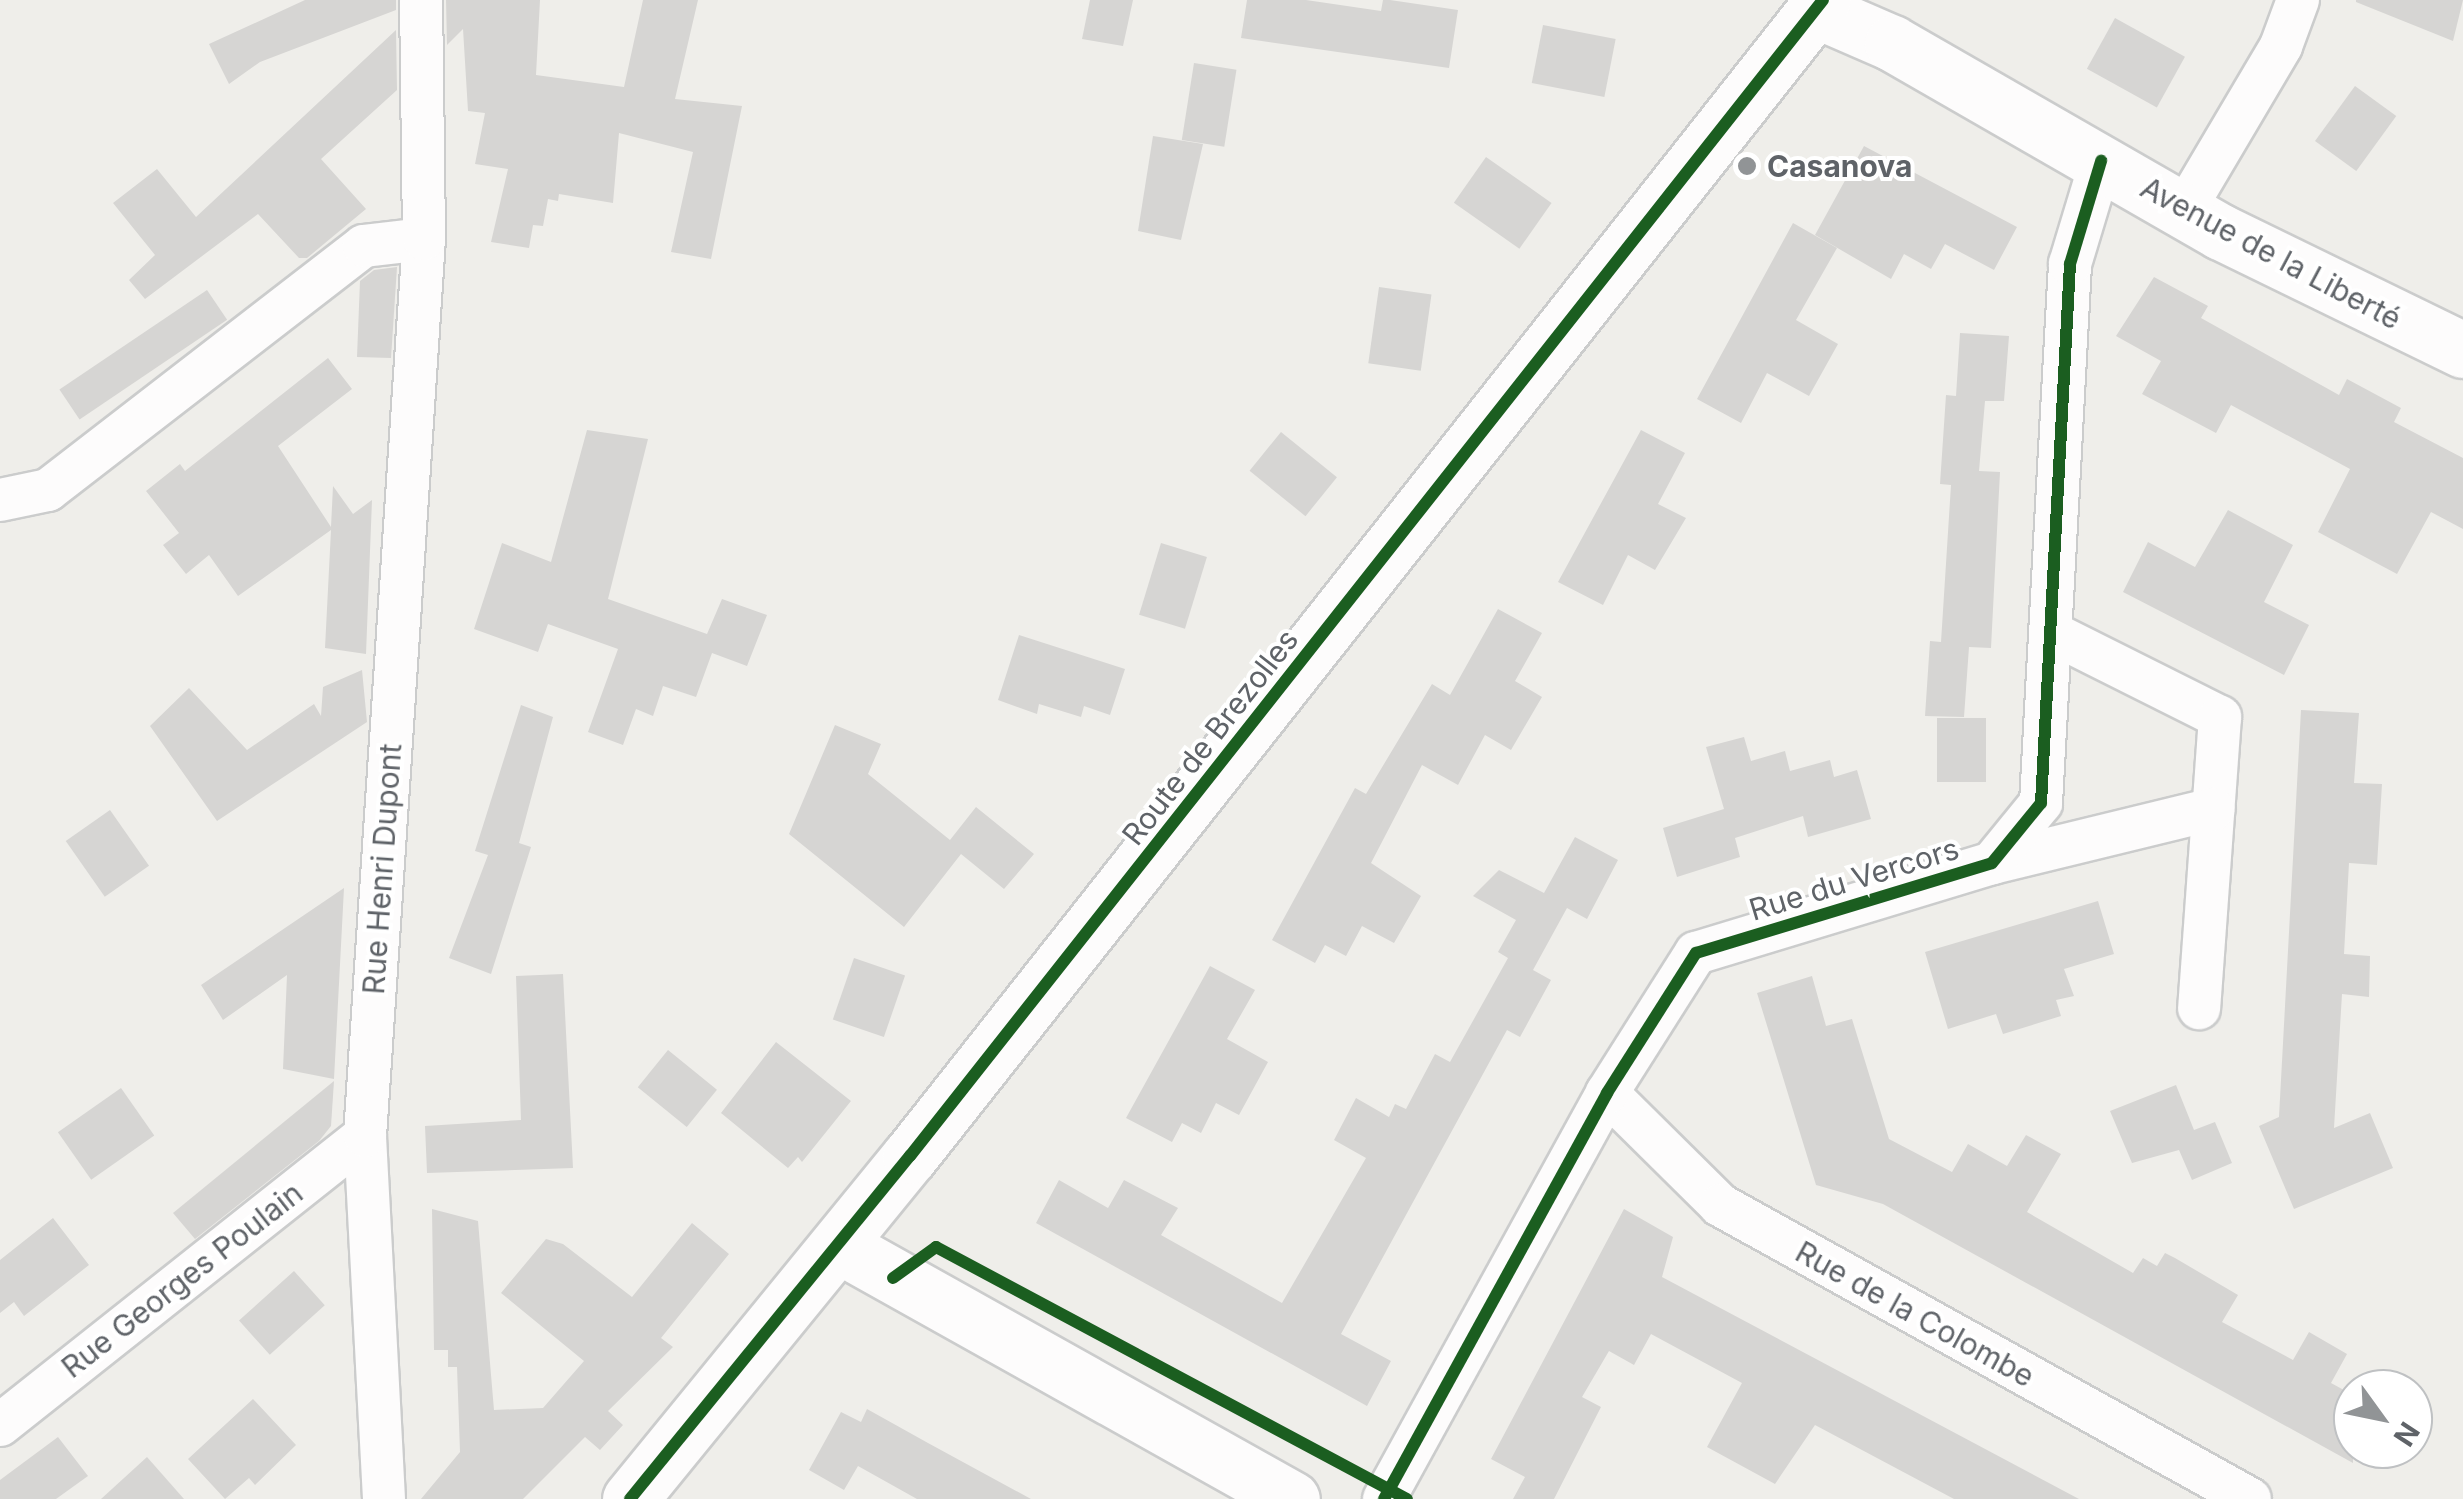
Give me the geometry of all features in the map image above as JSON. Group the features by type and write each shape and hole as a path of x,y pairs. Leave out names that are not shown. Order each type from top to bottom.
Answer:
{"main road":[{"name":"Avenue de la Liberté","path":"1812,3 1892,43 2183,212 2350,300 2463,350"},
{"name":"Route de Brezolles","path":"630,1499 838,1245 1812,3"},
{"path":"838,1245 1292,1499"}],"street":[{"name":"Rue Henri Dupont","path":"384,1499 364,1136 424,239 421,0"},
{"path":"2183,212 2281,46 2298,0"},
{"name":"Rue du Vercors","path":"1992,863 2041,802 2070,264 2101,162"},
{"path":"0,500 48,490 364,246 424,239"},
{"path":"2052,634 2220,717 2199,1008"},
{"name":"Rue du Vercors","path":"1384,1499 1607,1093 1696,954 1992,863 2214,809"},
{"name":"Rue de la Colombe","path":"1607,1093 1720,1204 2250,1499"},
{"name":"Rue Georges Poulain","path":"0,1425 364,1136"}],"building":[{"path":"305,0 396,0 396,10 260,62 229,84 209,44"},
{"path":"446,0 540,0 536,75 624,87 643,0 698,0 675,99 742,106 711,259 671,252 693,152 619,133 613,203 559,194 558,201 548,199 543,226 533,225 529,248 491,242 508,169 475,164 485,113 468,111 463,29 447,45"},
{"path":"1090,0 1133,0 1123,46 1082,39"},
{"path":"1247,0 1306,0 1381,11 1383,0 1390,0 1458,10 1449,68 1241,38"},
{"path":"2356,0 2463,0 2453,41 2356,2"},
{"path":"2115,18 2185,57 2157,108 2087,69"},
{"path":"1543,25 1616,39 1604,97 1532,83"},
{"path":"396,30 397,90 321,159 366,209 307,258 299,258 258,214 145,299 129,280 155,255 113,203 157,169 196,217"},
{"path":"1194,63 1236,70 1224,147 1182,140"},
{"path":"2355,86 2396,116 2356,171 2315,141"},
{"path":"1153,136 1203,144 1181,240 1138,231"},
{"path":"1864,146 2017,227 1994,270 1945,244 1931,269 1904,254 1891,279 1815,235"},
{"path":"1486,157 1552,203 1519,249 1454,203"},
{"path":"1793,223 1837,248 1796,320 1838,344 1809,396 1767,373 1741,423 1697,399"},
{"path":"397,267 391,358 357,357 360,281 374,270"},
{"path":"2154,277 2208,306 2201,318 2339,395 2347,379 2401,408 2394,422 2463,458 2463,529 2431,512 2397,574 2318,532 2350,469 2231,405 2216,433 2142,394 2161,361 2116,336"},
{"path":"1379,287 1431,294 1421,371 1368,363"},
{"path":"207,290 227,320 80,419 59,390"},
{"path":"1960,333 2009,336 2004,401 1985,401 1979,471 2000,472 1991,648 1969,647 1964,717 1925,716 1930,641 1941,642 1951,485 1940,484 1946,395 1956,396"},
{"path":"328,358 352,389 278,446 331,527 333,486 353,514 372,500 366,654 325,648 331,530 238,596 209,555 186,574 163,545 179,533 146,491 180,464 185,471"},
{"path":"587,430 648,439 608,599 707,634 722,599 767,615 747,666 712,653 696,697 663,686 653,716 636,709 623,745 588,732 618,649 548,624 538,652 474,629 502,543 551,562"},
{"path":"1641,430 1685,453 1658,504 1686,518 1655,570 1628,555 1603,605 1558,582"},
{"path":"1281,432 1337,477 1305,516 1250,471"},
{"path":"2228,510 2293,545 2264,602 2309,625 2284,675 2123,592 2148,542 2195,567"},
{"path":"1161,543 1207,557 1185,629 1139,615"},
{"path":"1498,609 1542,633 1515,681 1542,697 1511,750 1485,735 1458,785 1422,765 1371,863 1421,896 1394,943 1362,926 1346,956 1325,945 1315,963 1272,940 1355,788 1366,794 1432,684 1450,695"},
{"path":"1019,635 1125,669 1110,715 1084,706 1081,717 1039,704 1037,714 998,700"},
{"path":"362,670 367,722 217,821 150,726 189,688 247,750 314,704 321,716 323,687"},
{"path":"521,705 553,717 519,843 531,847 491,974 449,958 488,855 475,851"},
{"path":"2301,710 2359,713 2354,783 2382,784 2377,865 2349,863 2344,954 2370,956 2369,997 2342,994 2334,1128 2370,1113 2393,1168 2294,1209 2259,1126 2279,1117"},
{"path":"1937,718 1986,718 1986,782 1937,782"},
{"path":"835,725 881,744 868,774 950,840 976,807 1034,854 1004,889 961,854 904,927 789,834"},
{"path":"1744,737 1751,761 1785,751 1790,771 1830,760 1834,777 1857,770 1871,819 1808,837 1803,816 1735,838 1740,857 1677,877 1663,828 1724,809 1706,747"},
{"path":"110,810 149,866 105,897 66,841"},
{"path":"1575,837 1618,860 1587,919 1567,908 1533,970 1551,980 1520,1037 1507,1030 1341,1334 1391,1361 1367,1406 1036,1223 1059,1180 1108,1208 1124,1180 1178,1208 1161,1235 1282,1303 1366,1158 1334,1140 1356,1098 1389,1117 1395,1104 1406,1109 1435,1054 1450,1062 1508,958 1498,952 1516,920 1473,896 1499,870 1544,893"},
{"path":"344,888 334,1079 283,1069 287,975 223,1020 201,985"},
{"path":"2098,901 2114,954 2064,969 2074,996 2056,1000 2061,1016 2003,1034 1996,1014 1948,1029 1925,952"},
{"path":"854,958 905,976 884,1037 833,1019"},
{"path":"1210,966 1255,990 1227,1039 1268,1062 1239,1115 1216,1103 1201,1133 1182,1123 1172,1142 1126,1118"},
{"path":"563,974 573,1168 427,1173 425,1126 521,1120 516,976"},
{"path":"1812,976 1826,1026 1852,1019 1889,1139 1952,1172 1968,1144 2007,1166 2026,1135 2061,1154 2027,1212 2133,1273 2143,1258 2157,1266 2165,1253 2175,1258 2238,1295 2222,1322 2293,1360 2309,1332 2347,1354 2339,1369 2333,1369 2333,1452 1883,1204 1816,1185 1757,993"},
{"path":"776,1042 851,1101 802,1162 798,1157 788,1168 721,1113"},
{"path":"668,1050 717,1090 687,1127 638,1087"},
{"path":"334,1081 331,1126 319,1141 195,1239 173,1213"},
{"path":"2176,1085 2194,1130 2215,1122 2232,1163 2192,1180 2179,1150 2132,1163 2110,1111"},
{"path":"121,1088 154,1136 91,1180 58,1132"},
{"path":"432,1209 478,1221 494,1410 543,1408 584,1361 501,1293 546,1239 563,1244 632,1297 692,1223 729,1254 661,1338 673,1347 608,1411 623,1425 600,1450 585,1437 523,1499 421,1499 460,1452 457,1367 448,1367 448,1350 434,1350"},
{"path":"1624,1209 1673,1237 1662,1277 2079,1499 1954,1499 1815,1425 1775,1484 1707,1447 1742,1383 1651,1334 1634,1365 1609,1351 1582,1397 1601,1407 1554,1499 1513,1499 1525,1477 1491,1459"},
{"path":"53,1218 89,1265 24,1316 14,1302 0,1313 0,1260"},
{"path":"294,1271 325,1305 270,1355 239,1321"},
{"path":"253,1399 296,1445 255,1485 249,1478 225,1499 188,1459"},
{"path":"867,1409 1031,1499 917,1499 858,1466 844,1490 809,1470 841,1412 861,1422"},
{"path":"58,1437 88,1476 56,1499 0,1499 0,1480"},
{"path":"147,1457 184,1499 101,1499"}],"cycle path":[{"path":"630,1499 910,1156 1823,0"},
{"path":"1384,1499 1607,1093 1696,953 1992,863 2041,803 2070,264 2101,161"},
{"path":"893,1278 936,1247 1407,1499"}],"place":[{"name":"Casanova","path":"1747,166"}]}
